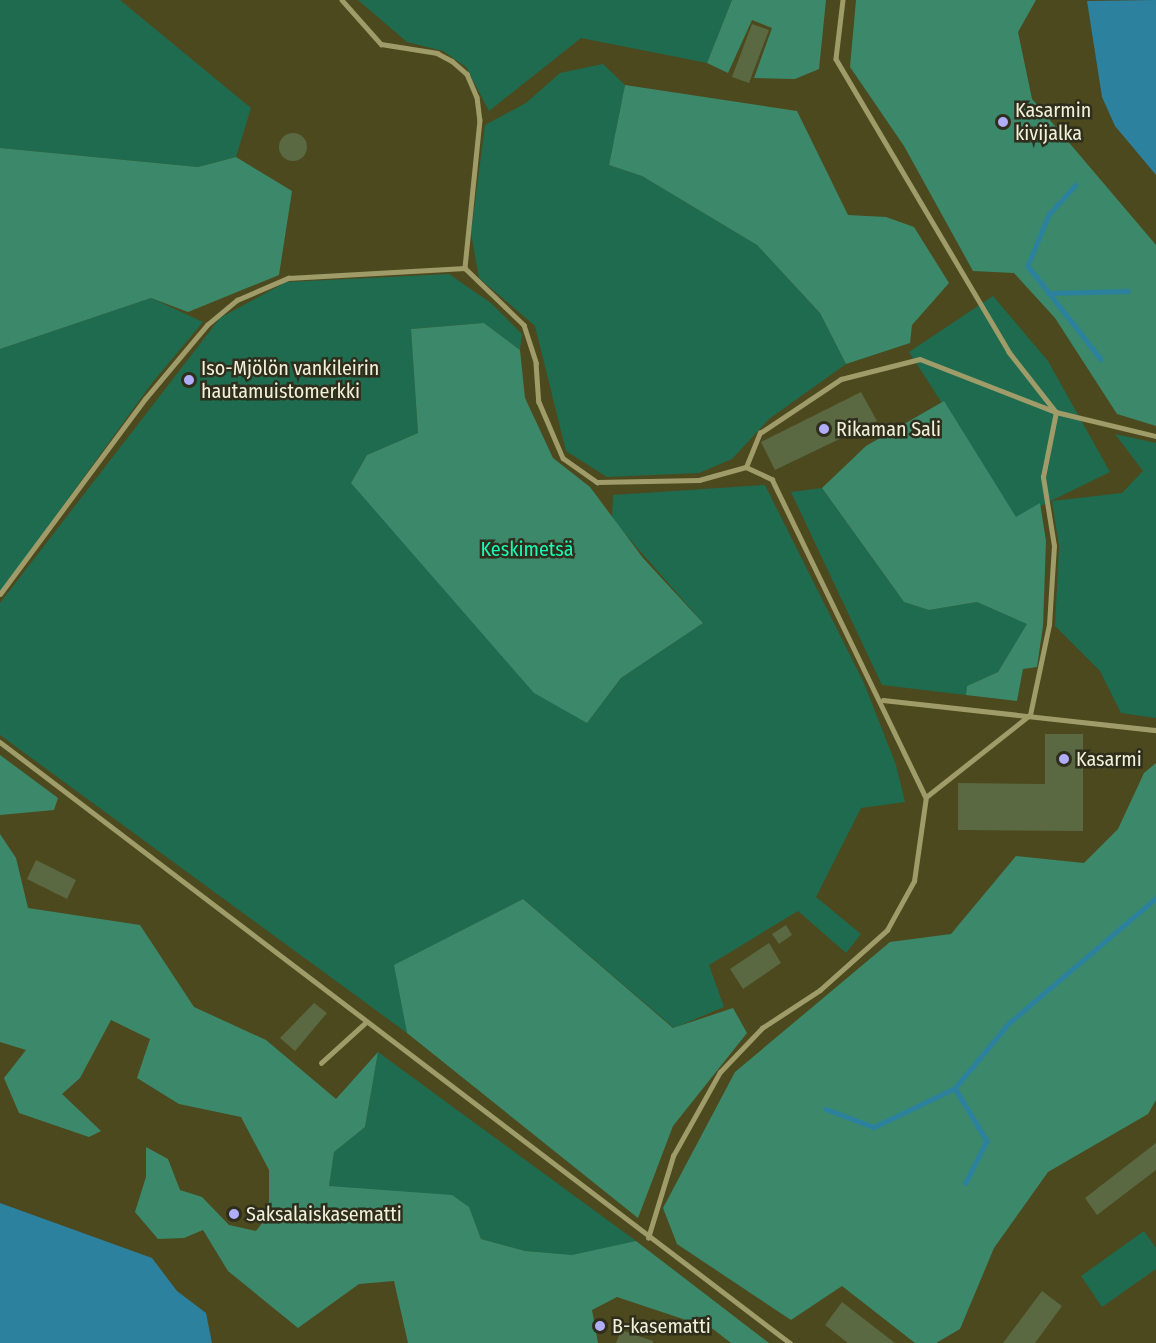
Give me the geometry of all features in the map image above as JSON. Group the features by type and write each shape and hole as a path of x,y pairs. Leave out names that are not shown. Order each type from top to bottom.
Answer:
{"lane":[{"path":"342,0 381,44 437,53 452,61 467,74 477,97 465,268"},
{"path":"843,0 836,58 1009,352 1056,412"},
{"path":"0,594 145,399 207,325 237,300 288,278 465,268 524,325 536,363 539,402 563,458 597,482 699,480 746,467 772,479 883,700 926,797 908,898 878,937 820,990 762,1028 720,1072 673,1156 648,1238"},
{"path":"746,467 760,433 841,379 920,359 1056,412 1156,436"},
{"path":"926,797 1030,715 1049,625 1054,546 1042,477 1056,412"},
{"path":"883,700 1156,730"},
{"path":"0,742 648,1238 790,1343"},
{"path":"321,1063 366,1022"}],"green space":[{"path":"0,0 120,0 251,108 236,157 198,167 0,148"},
{"path":"358,0 732,0 707,63 581,38 489,111 466,67 443,51 407,42"},
{"path":"732,0 826,0 819,69 795,79 754,78 772,28 752,20 728,73 707,63"},
{"path":"856,0 1036,0 1018,32 1032,99 1156,245 1156,426 1117,414 1055,318 1014,273 973,271 904,146 850,67"},
{"path":"603,64 625,85 609,165 642,176 757,245 820,313 846,364 769,419 732,459 699,473 607,477 566,451 535,326 479,278 471,233 485,125 526,103 560,73"},
{"path":"625,85 797,111 848,215 886,217 914,227 949,283 912,325 910,343 846,364 820,313 757,245 642,176 609,165"},
{"path":"0,148 198,167 236,157 292,191 279,275 188,312 151,298 0,349"},
{"path":"449,274 491,303 522,334 520,350 484,323 411,329 418,433 367,455 351,483 587,723 621,678 703,623 612,519 613,495 765,485 864,683 896,765 905,802 861,808 816,897 861,934 846,953 798,911 709,965 724,1007 674,1028 523,899 395,965 407,1033 0,735 0,603 220,318 286,282"},
{"path":"993,296 1048,361 1110,472 1016,518 909,352"},
{"path":"151,298 203,322 152,383 0,593 0,349"},
{"name":"Keskimetsä","path":"484,323 520,350 525,398 553,458 590,487 643,558 703,623 621,678 587,723 534,693 351,483 367,455 418,433 411,329"},
{"path":"944,401 1016,517 1040,503 1046,541 1043,626 1037,667 1023,669 1017,701 966,695 967,686 998,672 1027,624 977,602 929,610 904,602 822,488 866,446"},
{"path":"1115,434 1156,443 1156,718 1121,713 1100,671 1055,626 1059,546 1052,501 1122,493 1143,471"},
{"path":"822,488 904,602 929,610 977,602 1028,624 998,672 967,686 966,695 882,685 791,492"},
{"path":"0,755 58,798 54,810 0,815"},
{"path":"1156,763 1156,1100 1148,1114 1048,1172 994,1248 960,1329 936,1343 915,1343 842,1286 791,1320 677,1244 663,1208 735,1072 890,942 951,934 1016,856 1084,863 1118,829 1144,773"},
{"path":"0,834 16,858 28,908 140,925 194,1007 266,1040 336,1099 378,1052 365,1127 334,1152 329,1186 452,1195 469,1207 481,1239 525,1251 572,1255 636,1241 769,1343 731,1343 713,1329 617,1297 592,1310 598,1343 408,1343 394,1281 359,1284 298,1328 228,1271 203,1230 184,1238 158,1239 135,1212 146,1177 146,1147 168,1159 180,1190 202,1197 229,1225 256,1231 269,1214 269,1170 241,1117 179,1104 137,1078 150,1039 111,1020 80,1078 62,1094 101,1131 89,1137 19,1113 4,1078 26,1050 0,1042"},
{"path":"523,899 673,1028 733,1008 747,1033 673,1126 638,1218 407,1033 394,965"},
{"path":"378,1052 636,1241 572,1256 525,1251 481,1239 469,1208 329,1186 334,1152 365,1127"},
{"path":"1144,1231 1156,1248 1156,1269 1102,1307 1081,1276"}],"water":[{"path":"1156,0 1156,175 1115,126 1102,97 1087,1"},
{"path":"0,1203 152,1258 177,1291 206,1313 212,1343 0,1343"}],"building":[{"path":"752,24 769,30 749,83 732,77"},
{"path":"293,133 303,137 307,147 303,157 293,161 283,157 279,147 283,137"},
{"name":"Rikaman Sali","path":"861,392 877,421 775,470 761,442"},
{"name":"Kasarmi","path":"1045,734 1083,734 1083,831 958,830 958,783 1045,784"},
{"path":"36,860 76,880 67,899 27,879"},
{"path":"786,925 792,935 779,944 772,934"},
{"path":"769,943 781,963 743,989 730,969"},
{"path":"314,1003 327,1013 295,1051 280,1038"},
{"path":"1156,1143 1156,1170 1097,1215 1085,1198"},
{"path":"1042,1291 1062,1306 1035,1343 1003,1343"},
{"path":"842,1302 895,1343 848,1343 825,1325"},
{"path":"621,1330 653,1341 653,1343 616,1343"}],"waterway":[{"path":"1076,185 1049,215 1028,266 1101,359"},
{"path":"1048,293 1128,291"},
{"path":"826,1109 874,1127 955,1088 1009,1023 1156,898"},
{"path":"955,1088 987,1141 966,1183"}],"place":[{"name":"Kasarmin kivijalka","path":"1003,122"},
{"name":"Iso-Mjölön vankileirin hautamuistomerkki","path":"189,380"},
{"name":"Rikaman Sali","path":"824,429"},
{"name":"Kasarmi","path":"1064,759"},
{"name":"Saksalaiskasematti","path":"234,1214"},
{"name":"B-kasematti","path":"600,1326"}]}
